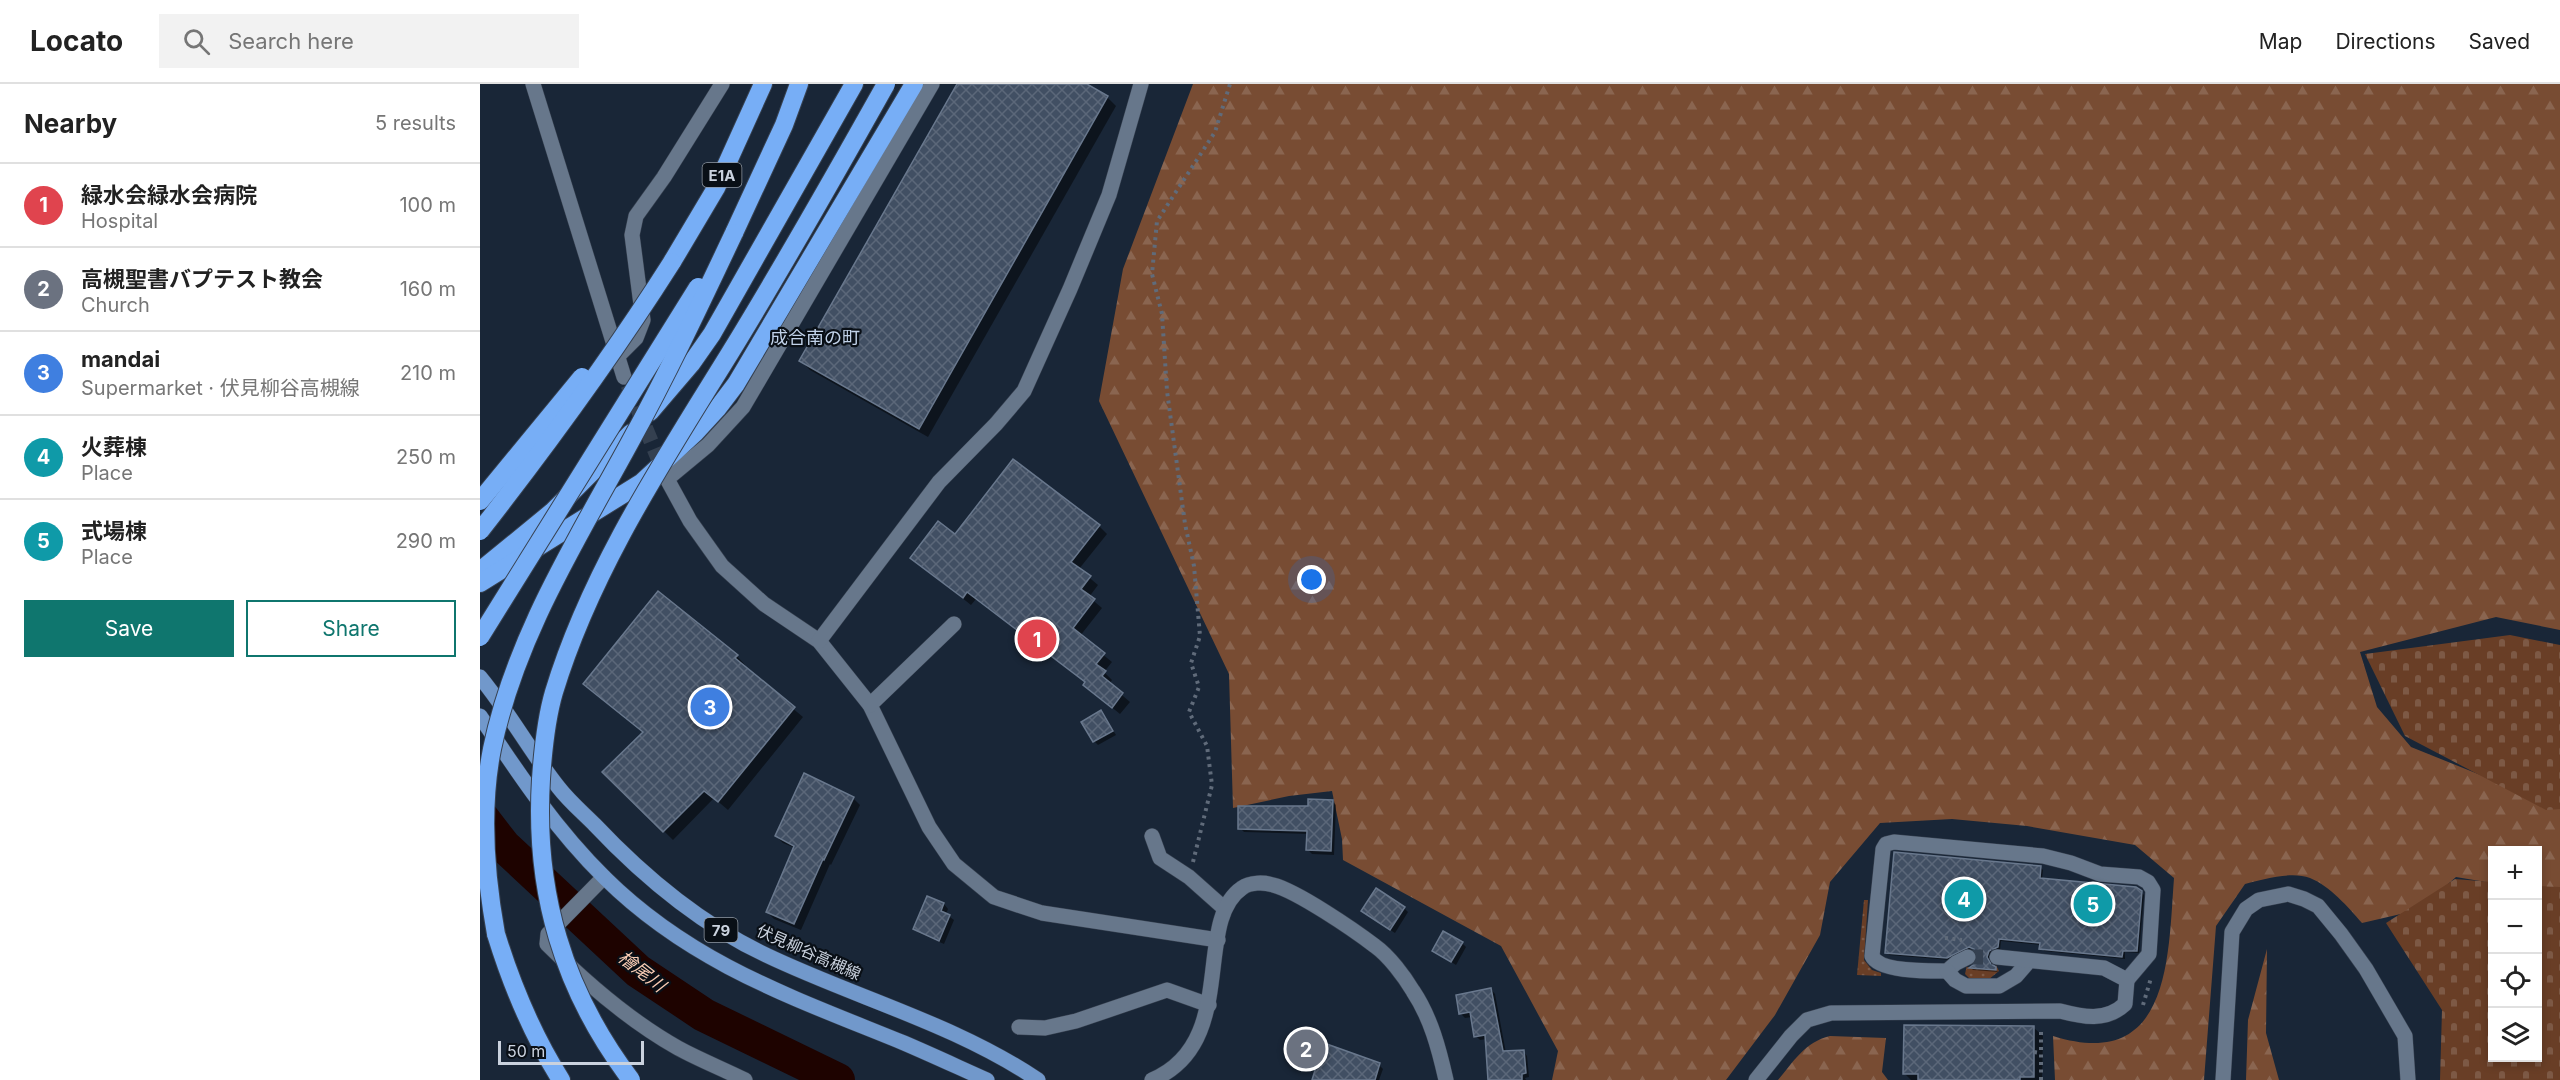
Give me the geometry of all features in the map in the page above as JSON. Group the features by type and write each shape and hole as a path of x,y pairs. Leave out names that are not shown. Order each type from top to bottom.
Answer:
{"highway":[{"name":"E1A","path":"672,262 716,188 763,84"},
{"name":"E1A","path":"734,233 800,84"},
{"path":"480,571 552,512 600,466 691,364 712,334 854,84"},
{"path":"631,1080 591,1018 569,971 550,916 541,864 539,811 542,753 553,694 572,641 625,531 679,435 845,158 886,84"},
{"path":"480,583 641,483 672,456 717,409 736,384 914,84"},
{"path":"480,637 667,334 734,233"},
{"path":"561,1080 523,1012 496,934 487,885 485,842 492,751 504,701 520,655 573,543 669,370 734,233"},
{"path":"480,501 672,262"},
{"path":"480,531 549,443 631,327 672,262"}],"main road":[{"name":"伏見柳谷高槻線","path":"480,677 560,788 626,858 659,887 696,914 765,955 969,1041 1013,1063 1038,1080"},
{"name":"79","path":"480,716 540,805 600,882 680,939 743,976 825,1013 905,1043 987,1080"}],"street":[{"path":"533,84 624,376"},
{"path":"618,356 636,338 643,320 632,235 636,216 664,177 722,84"},
{"path":"932,84 743,407 708,445 667,479 690,521 722,566 765,604 819,641 870,705 929,827 954,864 994,897 1042,914 1218,940"},
{"path":"819,641 939,483 996,424 1024,391 1070,289 1108,195 1141,84"},
{"path":"870,705 954,624"},
{"path":"1152,836 1160,858 1189,877 1225,909"},
{"path":"1756,1080 1791,1036 1807,1020 1831,1013 2060,1011 2094,1017 2113,1014 2125,1004 2127,980 2149,954 2153,890 2148,882 2139,877 2100,874 2043,856 1894,842 1886,844 1883,849 1872,956 1874,961 1912,970 1947,971 1968,957"},
{"path":"600,882 548,934 547,945 584,981 621,1009 677,1047 745,1080"},
{"path":"1152,1080 1163,1075 1192,1048 1209,1005 1218,940 1225,909 1232,897 1244,886 1260,883 1274,885 1308,903 1377,947 1413,990 1432,1026 1446,1080"},
{"path":"2223,1080 2232,932 2246,909 2259,900 2288,894 2318,906 2341,933 2366,969 2405,1036 2408,1080"},
{"path":"1997,957 2104,968 2127,980"},
{"path":"1947,971 1955,980 1966,986 1999,987 2016,976 2029,961"},
{"path":"1019,1027 1045,1028 1076,1021 1167,990 1209,1005"}],"path":[{"path":"1189,877 1212,785 1207,746 1189,712 1199,687 1191,663 1200,636 1194,567 1185,524 1167,391 1161,314 1152,274 1157,221 1215,132 1230,84"},
{"path":"1945,938 1969,941"},
{"path":"2040,1080 2041,1023"},
{"path":"2034,1052 2041,1053"}],"green space":[{"path":"1193,84 2560,84 2560,630 2496,617 2360,652 2377,707 2411,747 2560,807 2560,887 2542,889 2542,846 2488,846 2488,882 2456,877 2418,910 2362,923 2332,892 2310,878 2295,875 2245,884 2216,926 2204,1080 2055,1080 2053,1036 2092,1043 2121,1038 2142,1023 2156,1000 2169,941 2174,878 2135,845 2027,826 1952,819 1880,823 1830,882 1820,935 1775,1015 1726,1080 1552,1080 1558,1051 1501,946 1343,860 1342,839 1332,791 1289,796 1233,808 1229,674 1099,401 1123,269"},
{"path":"2510,635 2560,645 2560,809 2546,810 2405,736 2365,654"},
{"path":"2455,879 2488,882 2488,1062 2542,1062 2542,886 2560,887 2560,1080 2440,1080 2442,1010 2386,923"},
{"path":"1864,900 1868,900 1864,960 1872,970 1881,973 1881,976 1857,975"},
{"path":"2267,949 2266,1033 2279,1080 2246,1080 2248,1020"},
{"path":"1967,965 1967,967 1995,970 1996,965 1999,971 1988,980 1971,980 1965,974"},
{"path":"1830,1036 1886,1038 1882,1072 1888,1080 1778,1080 1807,1048"}],"building":[{"path":"957,84 1087,84 1108,96 919,429 799,361"},
{"path":"1013,459 1100,525 1071,562 1091,576 1081,589 1095,599 1073,628 1105,653 1096,664 1106,671 1102,676 1123,693 1112,708 1083,685 1085,682 967,592 963,598 910,558 938,521 955,534"},
{"path":"658,591 738,655 735,658 795,707 718,802 704,791 663,832 602,772 643,732 583,684"},
{"path":"1101,710 1113,731 1093,742 1081,722"},
{"path":"804,773 854,797 794,924 766,912 794,846 775,836"},
{"path":"1308,799 1333,800 1331,851 1306,850 1307,831 1238,829 1238,806 1308,806"},
{"path":"1894,852 2041,866 2040,878 2136,887 2142,891 2137,951 2123,951 2122,957 2039,949 2040,943 1999,939 1998,947 1989,951 1987,957 1996,970 1969,968 1976,963 1978,957 1974,949 1969,947 1947,958 1885,953"},
{"path":"1376,888 1405,907 1390,930 1361,911"},
{"path":"927,896 944,903 941,911 950,915 939,941 913,929"},
{"path":"1443,931 1463,942 1451,962 1432,951"},
{"path":"1491,988 1503,1051 1524,1050 1526,1073 1522,1074 1522,1080 1488,1080 1485,1035 1474,1037 1470,1012 1459,1014 1456,995"},
{"path":"1904,1025 2034,1026 2034,1077 2020,1077 2020,1080 1918,1080 1918,1074 1903,1074"},
{"path":"1310,1038 1380,1063 1375,1080 1312,1080 1316,1067 1302,1062"}],"waterway":[{"name":"檜尾川","path":"480,815 504,846 638,971 704,1015 838,1080"}],"tunnel":[{"path":"628,385 664,473"},
{"path":"1968,957 1997,957"}],"place":[{"name":"緑水会緑水会病院","path":"1037,639"},
{"name":"mandai","path":"710,707"},
{"name":"火葬棟","path":"1964,899"},
{"name":"式場棟","path":"2093,904"},
{"name":"高槻聖書バプテスト教会","path":"1306,1049"}],"district":[{"name":"成合南の町","path":"815,337"}]}
